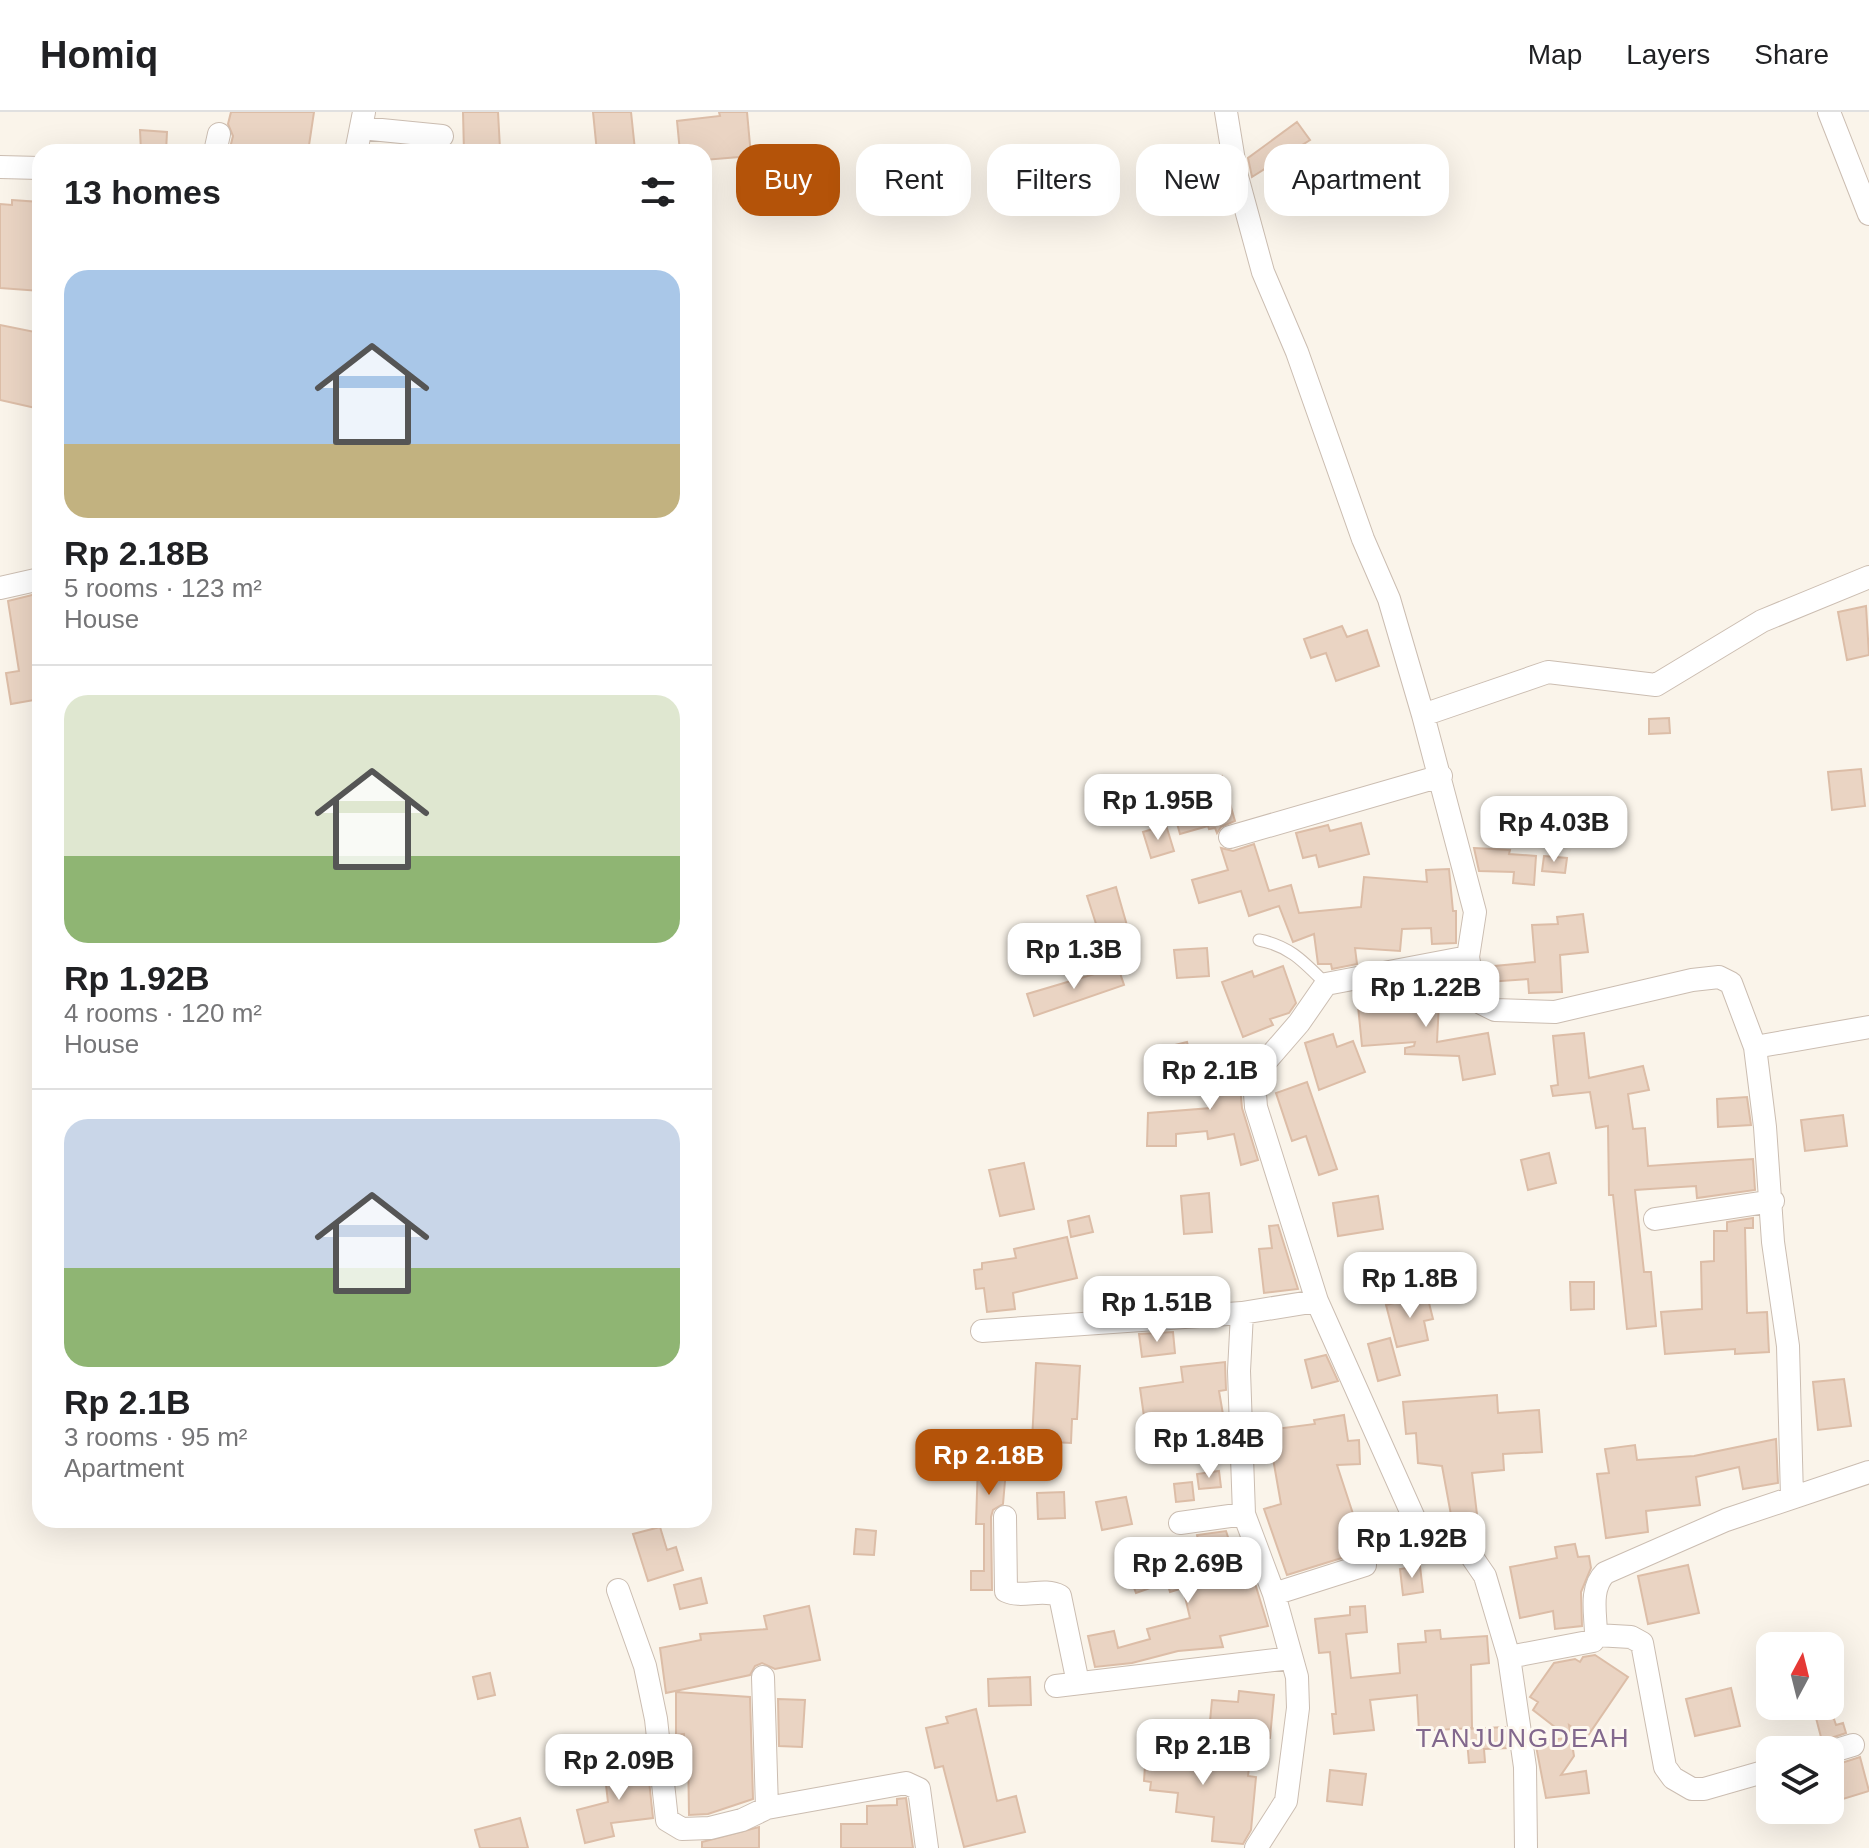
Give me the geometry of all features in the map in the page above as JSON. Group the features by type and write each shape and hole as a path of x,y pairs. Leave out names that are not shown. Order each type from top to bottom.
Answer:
{"street":[{"path":"1226,112 1236,173 1263,272 1297,352 1363,539 1389,599 1441,776 1475,912 1468,957 1473,988 1481,1003 1495,1010 1537,1014 1719,977 1731,983 1738,994 1755,1047 1773,1201 1773,1242 1788,1346 1792,1497"},
{"path":"1829,112 1869,214"},
{"path":"358,144 362,120 442,136"},
{"path":"0,167 32,168"},
{"path":"1423,715 1548,672 1656,685 1762,621 1869,577"},
{"path":"0,588 32,581"},
{"path":"1230,837 1441,776"},
{"path":"1468,957 1326,984 1254,1081 1256,1107 1272,1164 1317,1301 1418,1527 1425,1534 1461,1541 1485,1576 1509,1657 1526,1776 1523,1838 1526,1848"},
{"path":"1755,1047 1869,1027"},
{"path":"1655,1219 1773,1201"},
{"path":"982,1331 1242,1313 1317,1301"},
{"path":"1242,1313 1239,1371 1244,1514 1274,1594 1297,1677 1298,1708 1286,1801 1256,1848"},
{"path":"1509,1657 1593,1641 1596,1635 1595,1592 1598,1580 1605,1573 1726,1520 1869,1472"},
{"path":"1180,1523 1244,1514"},
{"path":"1005,1517 1006,1591 1013,1594 1050,1592 1060,1596 1067,1685 1291,1658"},
{"path":"1274,1594 1365,1565"},
{"path":"618,1590 645,1666 656,1719 667,1820 676,1838 742,1820 767,1808 906,1783 919,1789 927,1848"},
{"path":"1596,1635 1631,1637 1642,1643 1665,1767 1680,1783 1692,1789 1704,1789 1756,1774"},
{"path":"763,1677 767,1808"},
{"path":"1844,1748 1853,1745"}],"lane":[{"path":"1259,940 1280,944 1296,953 1326,984"}],"building":[{"path":"231,112 314,112 309,144 231,144 233,136 228,124"},
{"path":"463,112 498,112 500,144 464,144"},
{"path":"593,112 631,112 634,144 596,144"},
{"path":"719,112 747,112 750,144 736,144 736,157 712,159 712,144 679,144 677,121 720,116"},
{"path":"1297,122 1310,140 1304,144 1267,144"},
{"path":"140,130 167,132 166,144 141,144"},
{"path":"1264,146 1264,169 1252,177 1248,158"},
{"path":"12,200 32,201 32,290 0,288 0,204 12,205"},
{"path":"0,325 32,331 32,407 0,400"},
{"path":"32,595 32,700 11,704 6,673 19,671 8,601"},
{"path":"1866,606 1869,655 1847,660 1838,612"},
{"path":"1342,626 1347,637 1367,630 1379,666 1336,681 1326,653 1311,658 1304,639"},
{"path":"1669,718 1670,733 1649,734 1649,719"},
{"path":"1861,769 1865,806 1832,810 1828,772"},
{"path":"1222,776 1235,821 1221,827 1217,833 1215,828 1209,829 1208,826 1180,834 1171,802 1199,794 1196,783"},
{"path":"1361,823 1369,854 1319,867 1316,855 1303,858 1296,833 1328,825 1330,831"},
{"path":"1166,825 1174,851 1151,858 1143,832"},
{"path":"1254,844 1269,891 1291,885 1299,913 1361,907 1364,877 1427,882 1426,870 1449,869 1453,911 1456,911 1456,943 1432,944 1431,928 1402,929 1400,951 1355,948 1357,964 1332,969 1331,964 1318,964 1314,934 1293,942 1279,906 1249,916 1241,891 1199,903 1192,880 1228,870 1221,848 1233,851"},
{"path":"1474,848 1510,850 1509,854 1536,856 1534,885 1513,883 1514,872 1479,871"},
{"path":"1544,856 1567,858 1565,873 1542,871"},
{"path":"1116,887 1130,936 1085,947 1080,931 1097,927 1087,896"},
{"path":"1583,914 1588,952 1560,955 1562,992 1529,993 1528,979 1487,982 1484,967 1535,962 1532,925 1558,924 1557,917"},
{"path":"1207,948 1209,976 1177,978 1174,950"},
{"path":"1283,966 1296,1003 1289,1013 1270,1019 1273,1025 1243,1037 1222,982 1252,971 1254,977"},
{"path":"1118,967 1124,985 1034,1016 1027,994"},
{"path":"1452,974 1453,980 1458,979 1462,999 1439,1002 1437,1042 1488,1033 1495,1074 1463,1080 1459,1056 1405,1054 1405,1048 1414,1046 1415,1042 1362,1046 1358,1006 1429,997 1427,979"},
{"path":"1584,1033 1589,1078 1643,1066 1649,1090 1628,1094 1633,1129 1645,1128 1648,1166 1753,1159 1755,1190 1697,1198 1696,1186 1635,1190 1644,1272 1651,1272 1656,1326 1627,1329 1613,1195 1609,1195 1608,1126 1596,1128 1590,1092 1553,1096 1551,1086 1558,1085 1553,1036"},
{"path":"1333,1034 1337,1047 1353,1041 1365,1072 1319,1090 1305,1043"},
{"path":"1187,1042 1193,1064 1173,1069 1167,1047"},
{"path":"1244,1055 1246,1066 1239,1074 1242,1108 1258,1160 1241,1165 1234,1134 1208,1139 1207,1131 1176,1134 1176,1146 1147,1146 1148,1113 1211,1108 1202,1062"},
{"path":"1307,1082 1337,1169 1319,1175 1306,1136 1292,1141 1276,1093"},
{"path":"1747,1097 1751,1125 1718,1127 1717,1099"},
{"path":"1843,1115 1847,1146 1805,1151 1801,1120"},
{"path":"1549,1153 1556,1183 1528,1190 1521,1160"},
{"path":"1024,1163 1034,1209 1000,1216 989,1170"},
{"path":"1209,1193 1212,1232 1184,1234 1181,1196"},
{"path":"1378,1196 1383,1229 1338,1236 1333,1203"},
{"path":"1089,1216 1093,1232 1071,1237 1068,1221"},
{"path":"1753,1218 1753,1228 1745,1228 1747,1313 1767,1312 1769,1352 1735,1354 1735,1349 1665,1354 1661,1312 1702,1309 1701,1262 1714,1261 1714,1231 1727,1231 1727,1222"},
{"path":"1278,1225 1298,1289 1264,1293 1259,1249 1272,1248 1269,1226"},
{"path":"1067,1237 1077,1278 1013,1293 1015,1309 987,1312 984,1288 976,1289 974,1270 982,1269 982,1263 1016,1258 1014,1249"},
{"path":"1570,1282 1594,1282 1594,1309 1571,1310"},
{"path":"1427,1295 1433,1319 1424,1321 1428,1340 1397,1347 1386,1305"},
{"path":"1173,1332 1175,1353 1142,1357 1139,1334"},
{"path":"1390,1338 1400,1375 1378,1381 1368,1344"},
{"path":"1326,1355 1338,1381 1312,1388 1305,1360"},
{"path":"1225,1362 1226,1390 1219,1391 1226,1432 1198,1436 1198,1431 1147,1438 1140,1388 1183,1382 1181,1367"},
{"path":"1036,1363 1080,1366 1077,1419 1072,1419 1071,1443 1032,1441"},
{"path":"1844,1379 1851,1426 1818,1430 1813,1382"},
{"path":"1497,1395 1498,1413 1539,1410 1542,1452 1503,1454 1504,1470 1472,1473 1479,1531 1472,1533 1456,1526 1454,1514 1451,1515 1442,1466 1418,1463 1416,1433 1406,1434 1403,1402"},
{"path":"1344,1415 1348,1441 1359,1440 1360,1464 1337,1465 1356,1523 1367,1519 1377,1547 1287,1575 1264,1509 1281,1504 1268,1430 1315,1424 1314,1420"},
{"path":"979,1433 1009,1435 1003,1504 993,1510 991,1517 992,1590 971,1590 971,1571 984,1571 984,1524 976,1524"},
{"path":"1776,1439 1778,1483 1743,1489 1739,1467 1696,1477 1700,1505 1646,1511 1648,1532 1606,1538 1597,1474 1609,1473 1605,1449 1635,1445 1637,1460 1694,1456"},
{"path":"1219,1471 1221,1487 1199,1489 1197,1474"},
{"path":"1192,1482 1194,1500 1176,1502 1174,1484"},
{"path":"1064,1492 1065,1518 1038,1519 1037,1493"},
{"path":"1126,1497 1132,1524 1102,1530 1096,1502"},
{"path":"660,1528 667,1550 676,1547 683,1570 648,1581 633,1534"},
{"path":"856,1529 876,1531 874,1555 854,1554"},
{"path":"1226,1531 1243,1583 1254,1580 1268,1626 1220,1636 1223,1647 1178,1651 1132,1663 1095,1667 1088,1636 1114,1631 1118,1648 1150,1639 1147,1629 1190,1618 1183,1588 1170,1592 1167,1582 1136,1593 1121,1554 1146,1547 1151,1561 1177,1555 1183,1578 1212,1572 1204,1543 1199,1544 1197,1535"},
{"path":"1575,1544 1578,1557 1589,1556 1591,1568 1581,1592 1582,1626 1555,1629 1553,1611 1520,1618 1510,1567 1557,1558 1555,1547"},
{"path":"1688,1565 1699,1613 1648,1624 1638,1576"},
{"path":"1420,1566 1423,1592 1403,1595 1400,1569"},
{"path":"701,1578 707,1603 680,1609 674,1585"},
{"path":"809,1606 820,1660 775,1669 762,1663 755,1666 750,1675 666,1693 660,1648 701,1640 700,1634 767,1629 764,1616"},
{"path":"1365,1606 1367,1632 1346,1634 1351,1678 1400,1673 1398,1644 1426,1642 1425,1631 1440,1630 1441,1639 1487,1636 1489,1663 1471,1665 1472,1728 1419,1731 1417,1695 1370,1700 1374,1730 1334,1734 1332,1714 1336,1714 1330,1652 1319,1653 1315,1619 1350,1615 1350,1607"},
{"path":"1595,1655 1628,1677 1587,1737 1569,1725 1574,1756 1561,1775 1586,1771 1589,1793 1546,1798 1535,1741 1569,1738 1533,1710 1538,1702 1530,1697 1554,1663 1575,1659 1580,1662 1583,1657"},
{"path":"490,1673 495,1695 478,1699 473,1677"},
{"path":"1030,1677 1031,1705 989,1706 988,1679"},
{"path":"1731,1688 1740,1726 1695,1736 1686,1699"},
{"path":"1239,1691 1274,1695 1270,1738 1209,1732 1212,1700 1238,1702"},
{"path":"676,1692 750,1697 753,1799 708,1814 689,1815 688,1750 684,1750 684,1734 676,1735"},
{"path":"778,1699 805,1700 802,1747 779,1746"},
{"path":"976,1709 997,1801 1016,1796 1025,1832 964,1847 943,1766 935,1768 926,1728 948,1723 946,1717"},
{"path":"1817,1720 1834,1720 1836,1725 1843,1723 1846,1733 1821,1736"},
{"path":"1157,1725 1187,1728 1183,1761 1249,1768 1248,1776 1256,1777 1251,1830 1243,1844 1212,1841 1214,1817 1176,1812 1178,1793 1150,1790 1151,1782 1144,1781 1145,1765 1152,1766"},
{"path":"1505,1727 1508,1748 1484,1749 1485,1762 1469,1763 1466,1729"},
{"path":"1860,1757 1869,1791 1844,1799 1844,1762"},
{"path":"647,1762 653,1818 611,1823 614,1836 585,1843 577,1810 608,1802 604,1768"},
{"path":"1330,1770 1366,1774 1362,1805 1327,1801"},
{"path":"906,1798 913,1848 841,1848 841,1824 867,1824 867,1806 897,1805 897,1799"},
{"path":"520,1818 528,1848 480,1848 475,1830"},
{"path":"759,1827 759,1848 702,1848 702,1842"}],"district":[{"name":"TANJUNGDEAH","path":"1523,1738"}]}
